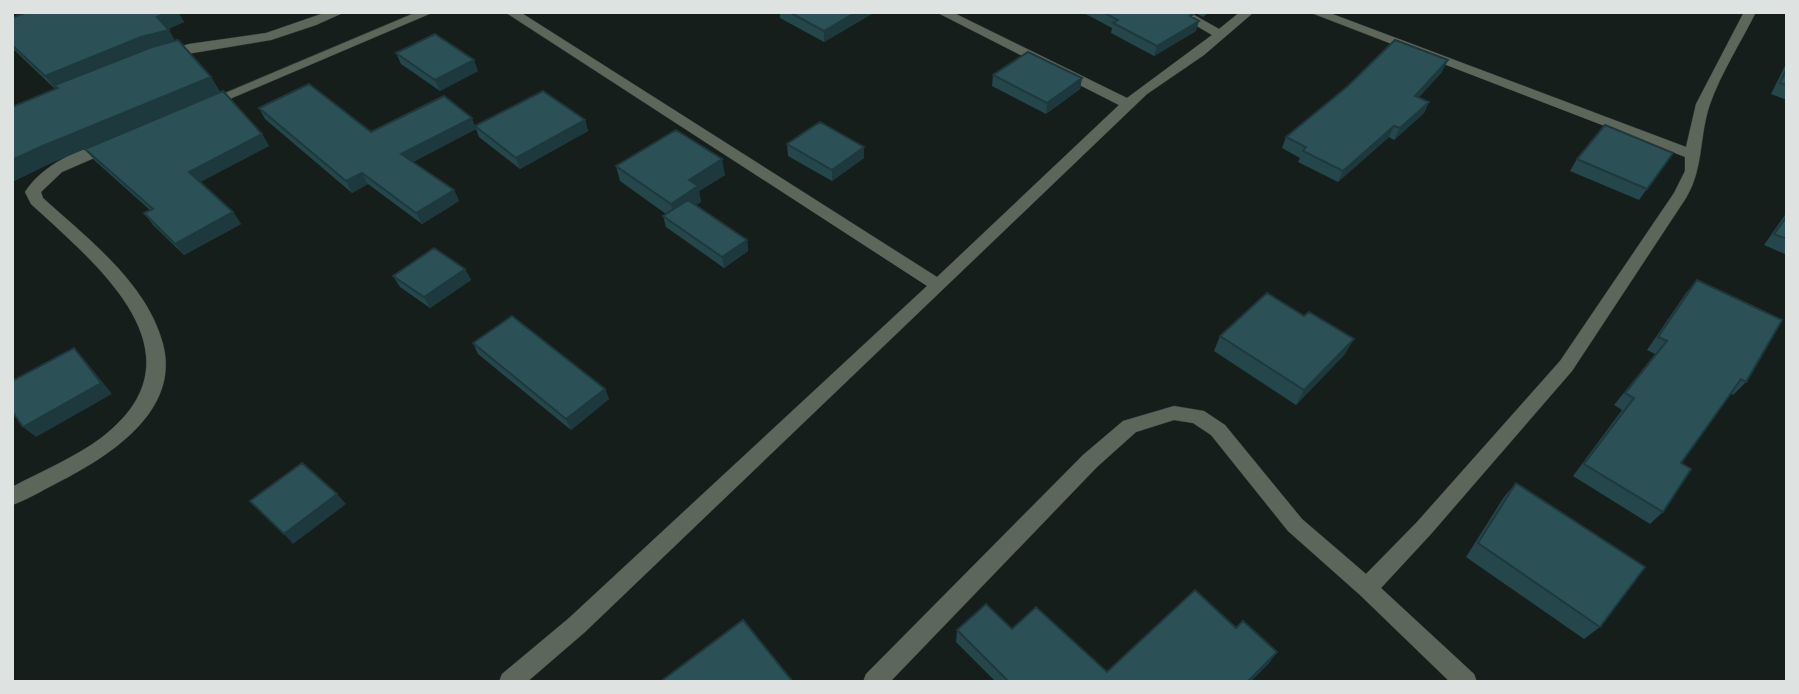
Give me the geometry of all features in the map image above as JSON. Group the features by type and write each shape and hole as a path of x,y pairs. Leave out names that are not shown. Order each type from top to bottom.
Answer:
{"street":[{"path":"152,58 203,44 263,37 296,29 339,12"},
{"path":"198,108 428,12"},
{"path":"511,12 938,285"},
{"path":"942,12 1128,104"},
{"path":"1179,12 1221,35"},
{"path":"510,682 577,625 1142,91 1221,35 1248,12"},
{"path":"1315,12 1693,155"},
{"path":"1367,587 1566,366 1681,194 1692,171 1703,104 1750,12"},
{"path":"12,497 110,443 148,404 158,379 153,335 133,297 108,268 36,200 33,192 44,178 57,168 121,141"},
{"path":"874,682 1090,461 1130,426 1174,413 1197,416 1217,430 1295,525 1367,587 1466,682"}],"building":[{"path":"27,12 168,12 157,17 169,30 141,37 45,76 12,45 12,18"},
{"path":"789,12 856,12 824,31"},
{"path":"1103,12 1188,12 1199,21 1157,46 1113,23 1118,20"},
{"path":"435,34 474,60 435,80 396,53"},
{"path":"178,40 211,77 12,160 12,107 58,88 55,85 152,47"},
{"path":"1395,40 1448,60 1415,96 1429,102 1400,128 1394,126 1343,171 1303,151 1306,147 1286,137 1348,86"},
{"path":"1028,52 1082,78 1047,103 993,75"},
{"path":"1787,69 1787,85 1780,83"},
{"path":"309,84 371,132 444,96 472,118 401,154 454,190 416,213 362,173 346,181 259,108"},
{"path":"223,91 262,134 189,172 233,212 175,244 144,213 153,209 85,149"},
{"path":"543,91 585,120 516,158 475,126"},
{"path":"820,122 864,147 832,170 787,144"},
{"path":"1605,125 1673,153 1647,189 1577,159"},
{"path":"676,130 722,159 689,180 698,186 671,204 616,166"},
{"path":"688,200 747,240 722,257 663,216"},
{"path":"1787,216 1787,239 1774,234"},
{"path":"434,248 465,269 424,297 393,276"},
{"path":"1697,280 1782,320 1746,382 1741,379 1681,463 1691,469 1663,512 1584,464 1634,398 1625,393 1667,341 1658,337"},
{"path":"1267,293 1304,316 1309,312 1354,339 1304,390 1220,336"},
{"path":"512,316 605,389 566,419 473,343"},
{"path":"74,348 101,383 23,427 12,411 12,381"},
{"path":"302,463 337,494 284,534 250,501"},
{"path":"1516,483 1645,567 1600,627 1478,543"},
{"path":"1195,590 1236,628 1243,621 1277,652 1247,682 1009,682 957,630 986,604 1012,629 1036,607 1107,672"},
{"path":"743,620 793,682 660,682"}]}
